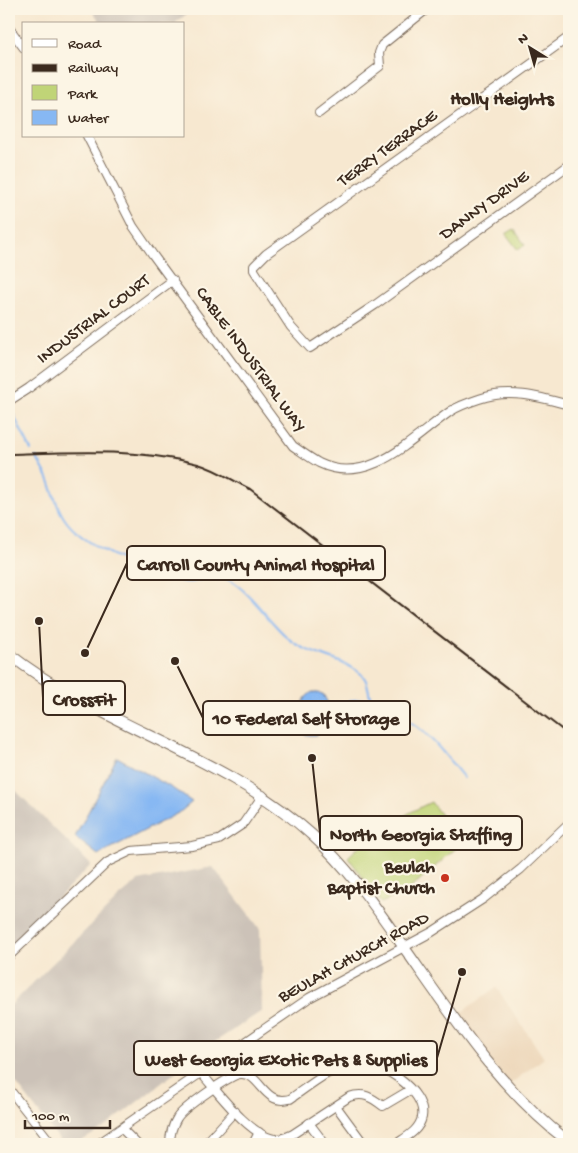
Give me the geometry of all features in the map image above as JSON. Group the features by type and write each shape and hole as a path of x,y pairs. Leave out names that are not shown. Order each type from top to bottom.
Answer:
{"main road":[{"path":"9,654 31,671 74,697 175,747 263,795 297,822 336,857 362,889 484,1060 518,1097 569,1142"}],"street":[{"path":"319,113 380,66 382,45 427,9"},
{"path":"9,28 22,45"},
{"name":"TERRY TERRACE","path":"254,270 254,266 266,254 569,37"},
{"name":"CABLE INDUSTRIAL WAY","path":"88,138 133,226 293,446 320,464 346,469 373,465 403,448 452,410 481,398 514,393 569,405"},
{"name":"DANNY DRIVE","path":"254,270 302,341 310,348 419,273 569,165"},
{"name":"INDUSTRIAL COURT","path":"9,401 173,280"},
{"path":"9,956 108,862 131,851 192,846 219,840 243,824 263,795"},
{"name":"BEULAH CHURCH ROAD","path":"98,1144 309,998 432,932 483,899 521,869 569,823"},
{"path":"170,1144 170,1133 177,1117 239,1074 248,1075 275,1100 282,1101 290,1099 339,1068 365,1062 389,1070 401,1079 420,1103 422,1117 417,1130 396,1144"},
{"path":"201,1073 235,1111 258,1132 274,1139 285,1138 358,1094 367,1095 383,1106 410,1090"},
{"path":"9,1090 52,1144"},
{"path":"336,1106 364,1144"},
{"path":"209,1144 208,1141 211,1136 235,1111"},
{"path":"309,1123 325,1144"},
{"path":"122,1129 137,1144"},
{"path":"253,1144 258,1132"}],"shaded area":[{"path":"91,9 193,9 177,22 101,22"},
{"path":"9,784 91,865 9,948"},
{"path":"213,867 260,929 262,1011 213,1043 105,1127 83,1140 63,1144 9,1074 9,1007 118,898 138,881"},
{"path":"496,987 544,1058 509,1085 482,1052 458,1015"}],"green space":[{"path":"514,229 525,245 518,250 506,234"},
{"path":"431,802 462,843 406,892 381,903 348,857 387,826"}],"water":[{"path":"312,692 323,694 332,711 316,735 302,734 291,727 306,697"},
{"path":"117,757 172,788 192,802 180,812 98,855 75,837"}],"waterway":[{"path":"9,406 31,450"},
{"path":"36,457 47,476 64,518 84,538 128,563 175,579 189,582 216,576 229,580 245,592 281,631 296,644 348,665 362,674 375,705 408,720 420,729 440,749 464,778"},
{"path":"330,707 354,700 370,699"}],"railway":[{"path":"9,454 128,453 175,459 205,466 218,472 250,489 569,735"}],"place":[{"name":"CrossFit","path":"39,621"},
{"name":"Carroll County Animal Hospital","path":"85,653"},
{"name":"10 Federal Self Storage","path":"175,661"},
{"name":"North Georgia Staffing","path":"312,758"},
{"name":"Beulah Baptist Church","path":"445,878"},
{"name":"West Georgia Exotic Pets & Supplies","path":"462,972"}],"district":[{"name":"Holly Heights","path":"502,100"}]}
